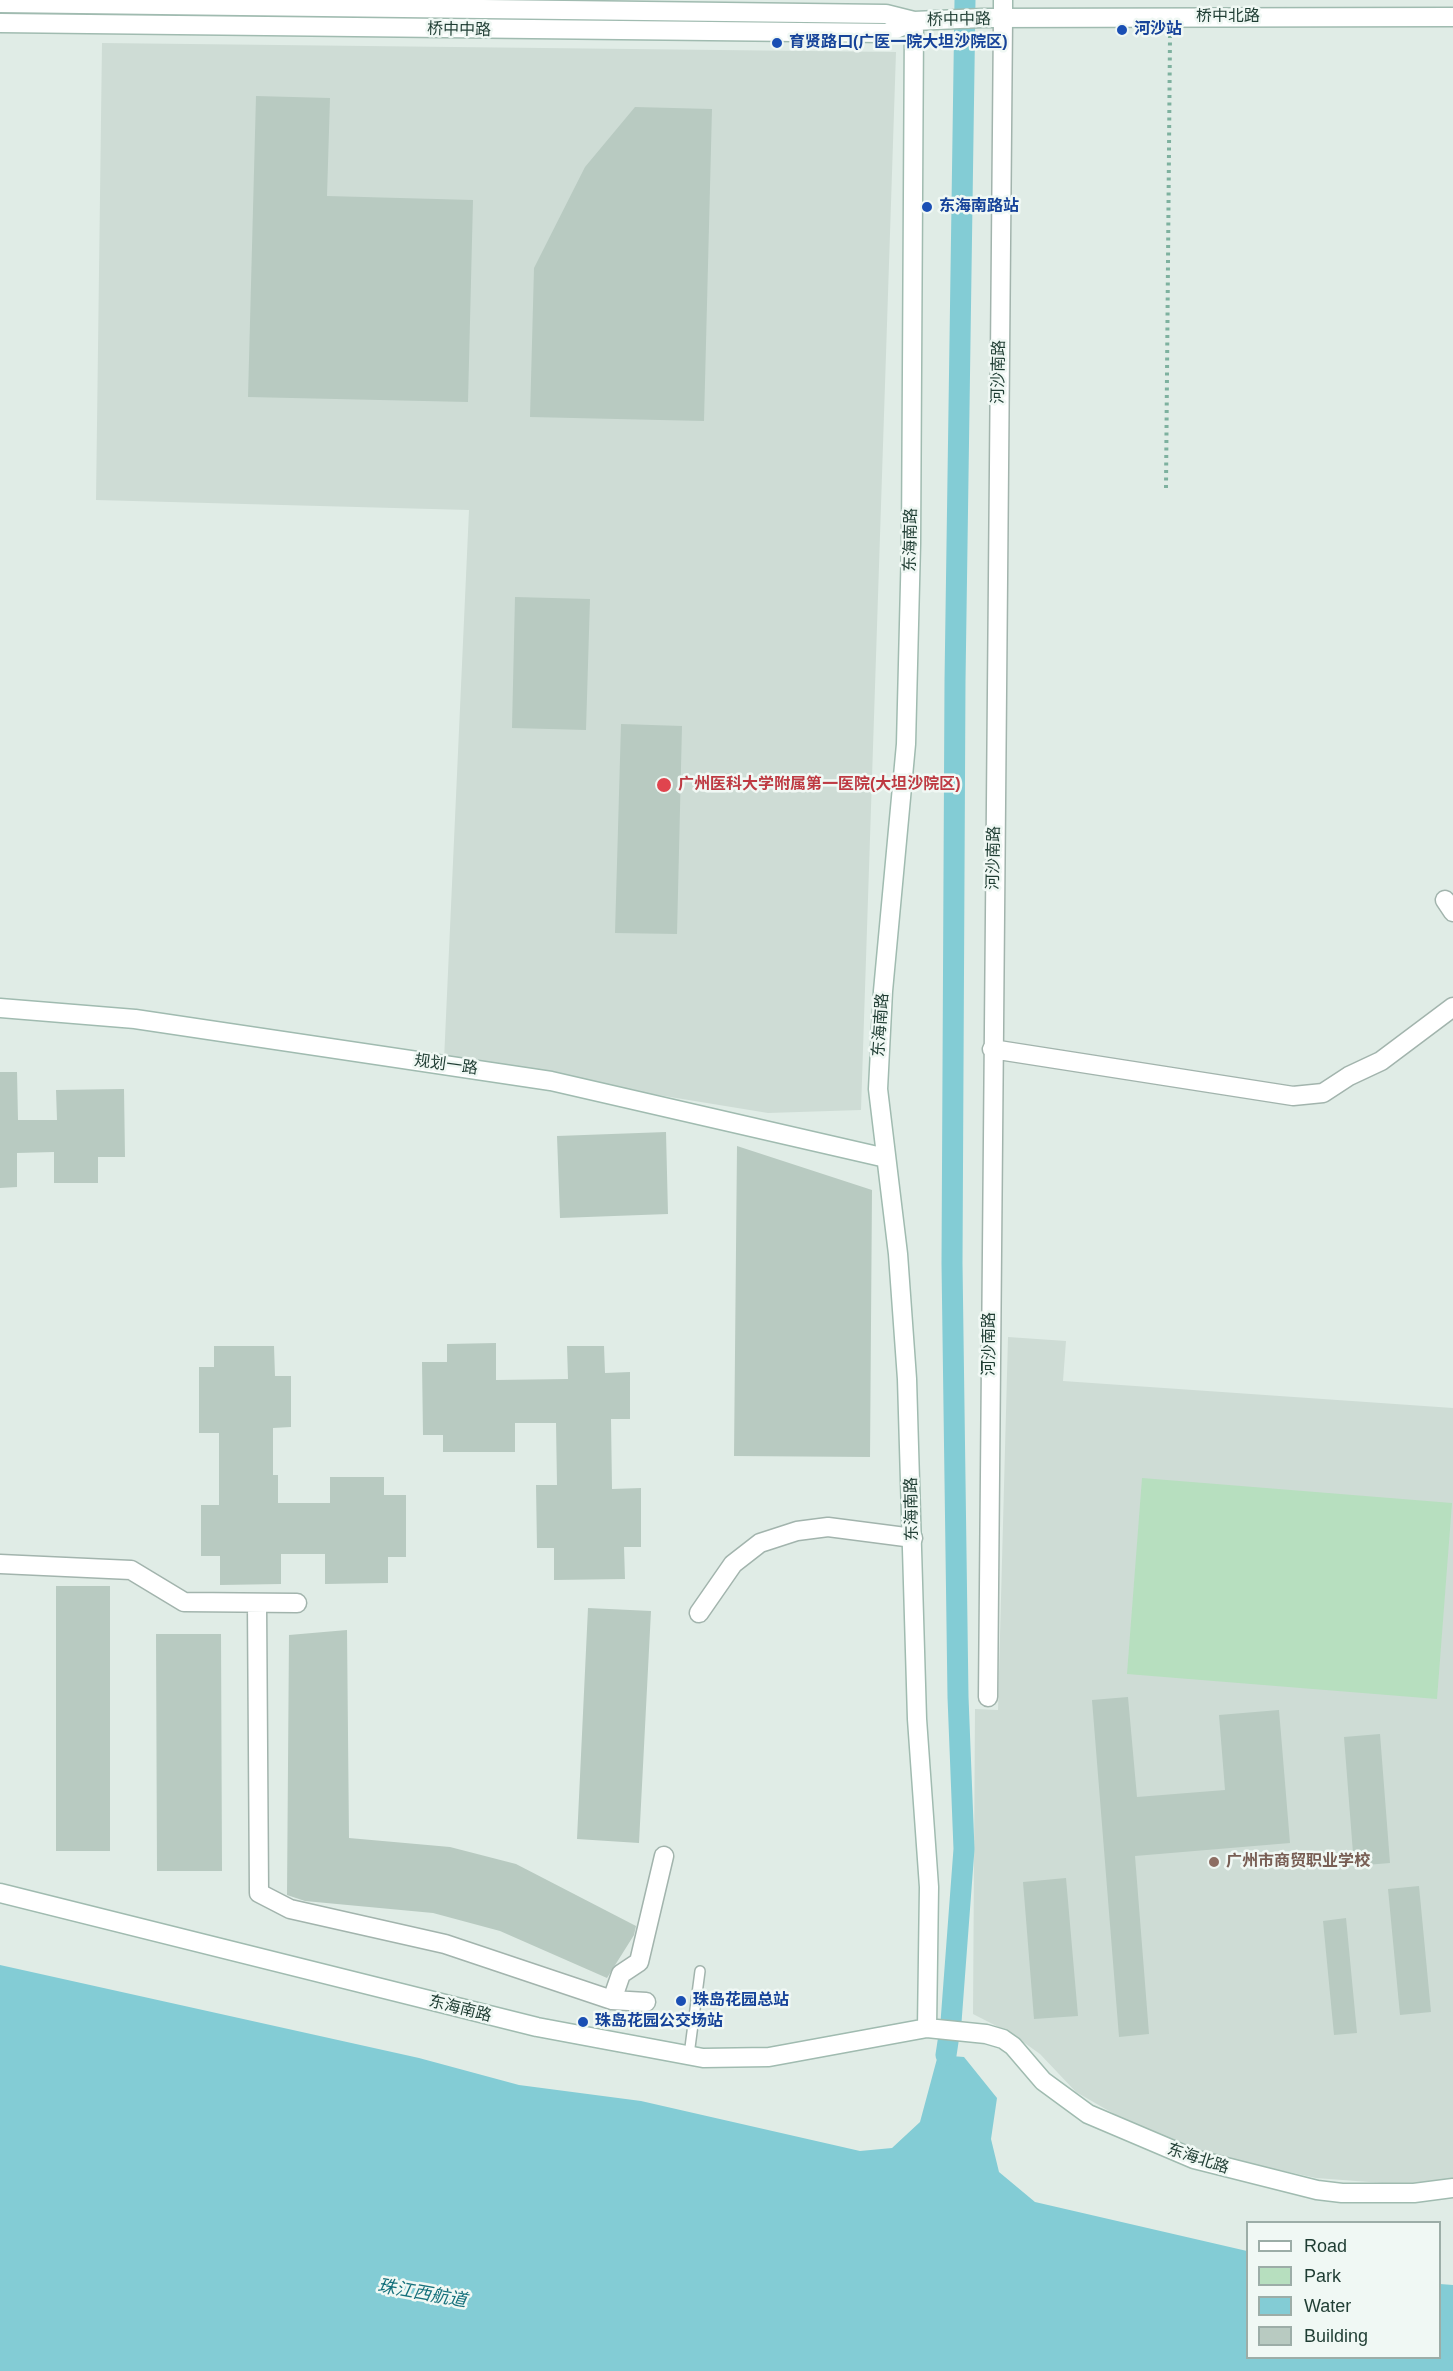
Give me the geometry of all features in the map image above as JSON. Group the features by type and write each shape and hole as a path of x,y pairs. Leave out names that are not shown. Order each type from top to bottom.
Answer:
{"street":[{"name":"河沙南路","path":"988,1696 1003,0"},
{"name":"桥中中路","path":"0,3 885,14 918,21 1003,19"},
{"name":"桥中北路","path":"1003,19 1453,18"},
{"name":"桥中中路","path":"0,23 887,33 918,21"},
{"name":"东海南路","path":"918,21 911,556 906,744 879,1041 878,1089 904,1321 920,1770 936,2029"},
{"path":"992,1049 1293,1096 1323,1093 1349,1076 1381,1061 1453,1007"},
{"name":"规划一路","path":"0,1008 135,1020 551,1081 886,1158"},
{"path":"699,1613 733,1564 760,1543 797,1531 828,1527 913,1538"},
{"path":"0,1564 131,1570 184,1602 297,1603"},
{"path":"258,1603 260,1893 290,1909 445,1944 612,2000 646,2002"},
{"path":"612,2000 621,1974 639,1962 664,1856"},
{"name":"东海南路","path":"0,1893 537,2027 704,2058 769,2057 936,2029 977,2032"},
{"name":"东海北路","path":"977,2032 996,2036 1013,2046 1043,2081 1088,2114 1194,2159 1243,2173 1334,2192 1414,2193 1453,2188"}],"lane":[{"path":"688,2055 700,1971"}],"path":[{"path":"1166,488 1171,17"}],"shaded area":[{"name":"广州医科大学附属第一医院(大坦沙院区)","path":"102,43 896,52 861,1110 768,1113 444,1060 469,510 96,500"},
{"name":"广州市商贸职业学校","path":"1008,1337 1066,1341 1063,1381 1453,1408 1453,2180 1409,2185 1316,2178 1233,2160 1172,2141 1123,2119 1076,2092 1040,2054 1012,2034 973,2014 975,1709 998,1710"}],"green space":[{"path":"1142,1478 1452,1503 1437,1699 1127,1674"}],"water":[{"name":"珠江西航道","path":"0,1965 419,2058 519,2085 641,2101 860,2151 892,2148 920,2122 938,2055 964,2057 997,2098 991,2139 999,2172 1035,2202 1246,2251 1246,2359 1441,2359 1441,2284 1453,2285 1453,2371 0,2371"}],"building":[{"path":"256,96 330,98 327,196 473,200 468,402 248,397"},
{"path":"635,107 712,109 704,421 530,417 534,268 585,167"},
{"path":"515,597 590,599 586,730 512,728"},
{"path":"621,724 682,726 677,934 615,933"},
{"path":"0,1072 17,1072 18,1120 57,1120 56,1090 124,1089 125,1157 98,1157 98,1183 54,1183 54,1152 17,1153 17,1187 0,1188"},
{"path":"666,1132 668,1214 560,1218 557,1136"},
{"path":"737,1146 872,1190 870,1457 734,1456"},
{"path":"496,1343 496,1380 568,1379 567,1346 604,1346 605,1373 630,1372 630,1419 611,1419 612,1489 641,1488 641,1547 624,1547 625,1579 554,1580 554,1548 537,1548 536,1485 557,1485 556,1423 515,1423 515,1452 443,1452 443,1435 423,1435 422,1362 447,1362 447,1344"},
{"path":"214,1346 274,1346 275,1376 291,1376 291,1427 273,1428 273,1475 278,1475 278,1503 330,1503 330,1477 384,1477 384,1495 406,1495 406,1557 388,1557 388,1583 325,1584 325,1554 281,1554 281,1584 220,1585 220,1556 201,1556 201,1505 219,1505 219,1433 199,1433 199,1367 214,1367"},
{"path":"56,1586 110,1586 110,1851 56,1851"},
{"path":"588,1608 651,1611 639,1843 577,1839"},
{"path":"347,1630 349,1838 450,1847 516,1864 636,1926 634,1935 607,1978 500,1931 433,1913 305,1901 287,1895 289,1635"},
{"path":"156,1634 221,1634 222,1871 157,1871"},
{"path":"1128,1697 1137,1797 1225,1790 1219,1715 1279,1710 1290,1843 1135,1856 1149,2034 1119,2037 1092,1700"},
{"path":"1380,1734 1390,1863 1354,1866 1344,1737"},
{"path":"1066,1878 1078,2016 1034,2019 1023,1882"},
{"path":"1419,1886 1431,2012 1400,2015 1388,1889"},
{"path":"1346,1918 1357,2033 1334,2035 1323,1921"}],"waterway":[{"path":"946,2055 951,2022 964,1849 958,1697 952,1263 955,681 965,0"}],"place":[{"name":"河沙站","path":"1122,30"},
{"name":"育贤路口(广医一院大坦沙院区)","path":"777,43"},
{"name":"东海南路站","path":"927,207"},
{"name":"广州医科大学附属第一医院(大坦沙院区)","path":"664,785"},
{"name":"广州市商贸职业学校","path":"1214,1862"},
{"name":"珠岛花园总站","path":"681,2001"},
{"name":"珠岛花园公交场站","path":"583,2022"}]}
